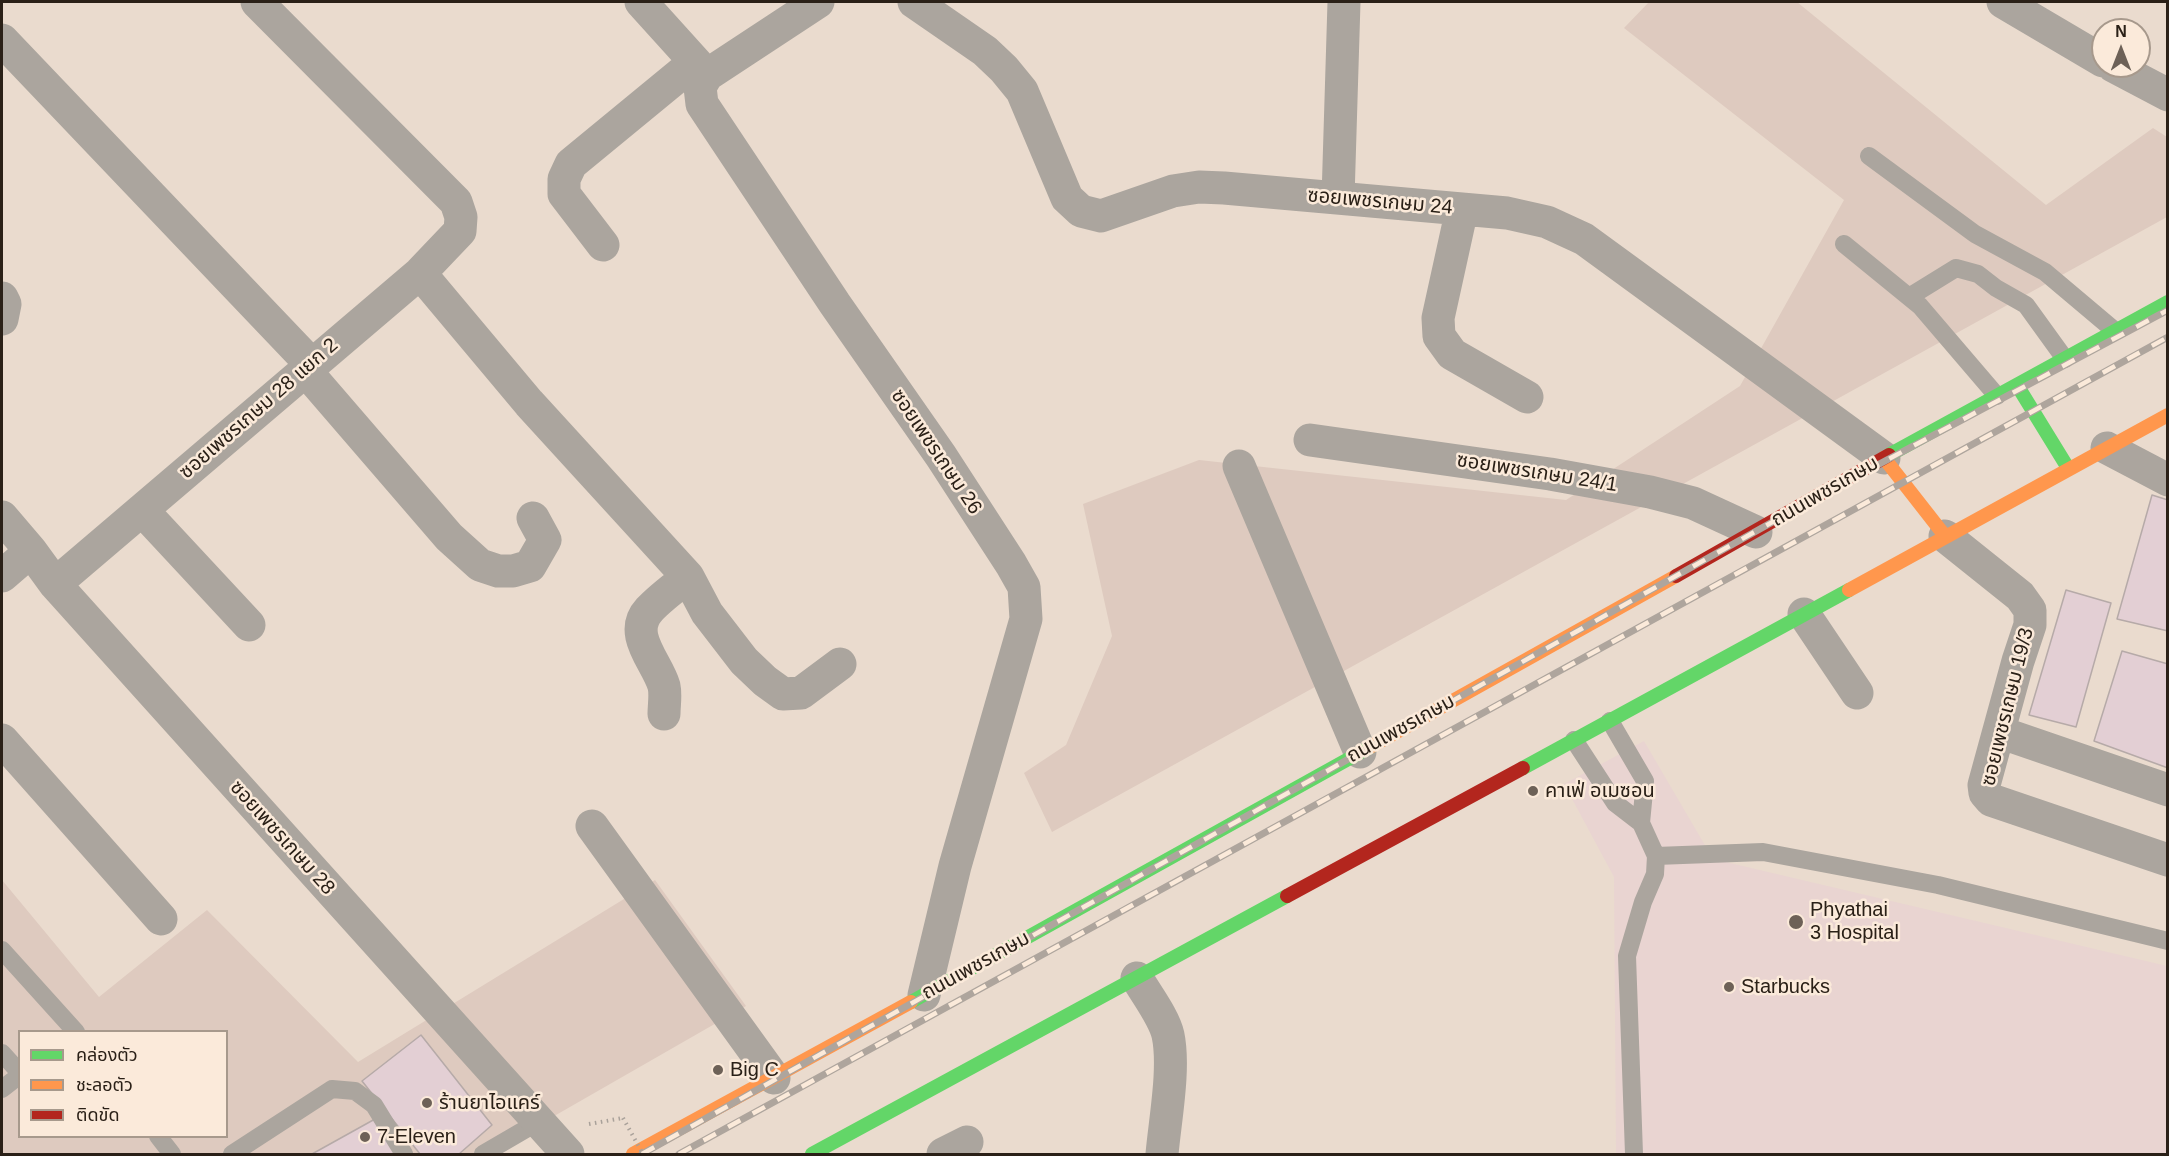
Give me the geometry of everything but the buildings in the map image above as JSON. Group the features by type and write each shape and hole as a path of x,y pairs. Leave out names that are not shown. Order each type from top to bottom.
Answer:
{"main road":[{"name":"ถนนเพชรเกษม","path":"633,1155 2168,302"},
{"path":"2017,385 2068,468"},
{"path":"812,1155 2168,415"},
{"path":"1884,458 1945,536"}],"street":[{"name":"ซอยเพชรเกษม 28 แยก 2","path":"55,584 420,273 460,231 461,217 456,202 257,2"},
{"path":"641,2 701,68"},
{"path":"603,245 564,194 564,179 571,164 701,68 818,2"},
{"name":"ซอยเพชรเกษม 24","path":"914,2 985,51 1022,91 1067,198 1081,211 1101,216 1173,191 1199,187 1507,213 1547,222 1584,238 1884,458"},
{"path":"1338,198 1344,2"},
{"path":"2002,2 2091,54"},
{"path":"2,40 308,367 449,537 480,565 498,571 513,571 530,566 545,540 533,518"},
{"name":"ซอยเพชรเกษม 26","path":"701,68 702,104 835,304 940,456 1024,587 1026,619 955,866 924,995"},
{"path":"2136,78 2168,95"},
{"path":"1462,209 1438,318 1439,336 1452,354 1527,397"},
{"path":"420,273 529,403 688,577 707,613 744,661 765,681 783,694 801,693 840,664"},
{"path":"2,298 5,304 2,319"},
{"name":"ซอยเพชรเกษม 24/1","path":"1310,440 1550,474 1650,492 1694,503 1756,532"},
{"path":"2107,448 2168,480"},
{"path":"1239,466 1360,752"},
{"path":"142,510 249,625"},
{"name":"ซอยเพชรเกษม 28","path":"2,517 55,584 568,1155"},
{"name":"ซอยเพชรเกษม 19/3","path":"1945,536 2020,596 2030,610 2030,625 1984,786 1985,793 1992,800 2168,860"},
{"path":"2,576 31,551"},
{"path":"664,714 664,689 658,668 646,651 640,629 647,611 688,577"},
{"path":"1804,614 1857,693"},
{"path":"1999,732 2168,790"},
{"path":"2,740 161,919"},
{"path":"592,826 774,1078"},
{"path":"1137,978 1167,1032 1170,1051 1162,1155"}],"lane":[{"path":"1869,156 1975,234 2045,272 2115,332"},
{"path":"1844,244 1920,306 1997,396"},
{"path":"1909,297 1956,268 1978,274 1996,288 2026,305 2065,359"},
{"path":"1610,721 1645,781 1641,823"},
{"path":"1574,740 1615,803 1641,823 1656,856 1655,874 1642,902 1627,956 1634,1155"},
{"path":"1656,856 1763,852 1938,885 2168,941"},
{"path":"2,950 74,1030"},
{"path":"2,1053 18,1072"},
{"path":"2,1089 18,1076"},
{"path":"232,1155 332,1089 355,1091 374,1105 404,1155"},
{"path":"483,1155 538,1122"},
{"path":"159,1138 172,1155"}],"path":[{"path":"583,1125 623,1118 643,1155"}],"shaded area":[{"path":"1649,2 1797,2 2046,205 2153,128 2167,137 2167,217 1052,832 1024,773 1066,745 1112,636 1083,504 1199,460 1566,500 1740,386 1844,200 1624,28"},
{"name":"Phyathai 3 Hospital","path":"1644,741 1713,859 2167,966 2167,1154 1616,1154 1614,877 1564,784"},
{"path":"2,880 99,997 207,910 358,1062 655,880 746,1006 488,1154 2,1154"}],"railway":[{"path":"642,1154 1810,501 2168,310"},
{"path":"679,1154 2168,337"}],"traffic: fast":[{"path":"1889,455 2168,302"},
{"path":"2017,385 2068,468"},
{"path":"1523,768 1849,590"},
{"path":"911,1002 1370,747"},
{"path":"812,1154 1287,896"}],"traffic: slow":[{"path":"1849,590 2168,415"},
{"path":"1884,458 1945,536"},
{"path":"1370,747 1676,576"},
{"path":"633,1154 911,1002"}],"traffic: jam":[{"path":"1676,576 1889,455"},
{"path":"1287,896 1523,768"}],"place":[{"name":"คาเฟ่ อเมซอน","path":"1533,791"},
{"name":"Phyathai 3 Hospital","path":"1796,922"},
{"name":"Starbucks","path":"1729,987"},
{"name":"Big C","path":"718,1070"},
{"name":"ร้านยาไอแคร์","path":"427,1103"},
{"name":"7-Eleven","path":"365,1137"}]}
